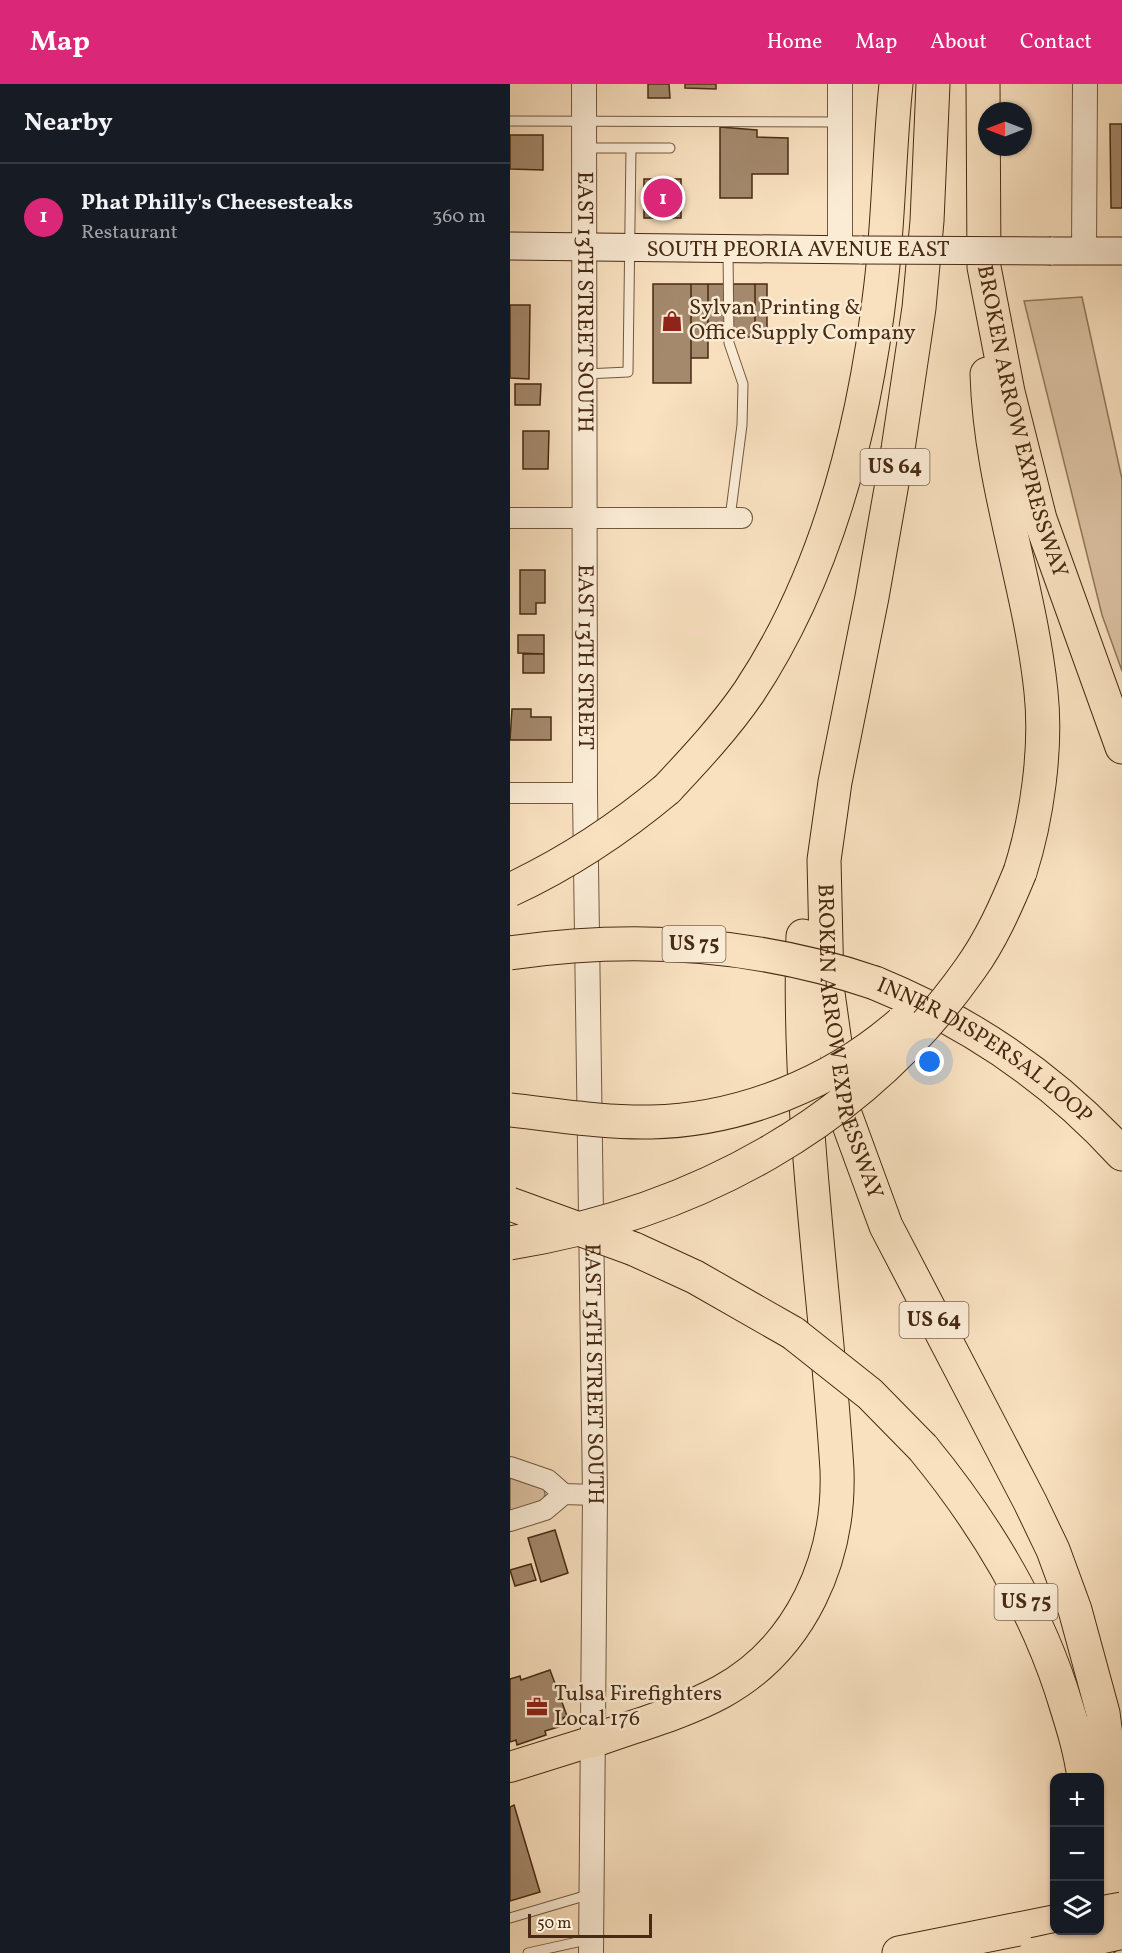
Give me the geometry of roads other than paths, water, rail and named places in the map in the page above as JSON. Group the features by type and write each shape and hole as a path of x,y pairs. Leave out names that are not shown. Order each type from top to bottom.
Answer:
{"highway":[{"path":"510,890 580,854 617,830 667,789 708,746 765,667 800,596 829,522 857,427 881,284 896,84"},
{"name":"BROKEN ARROW EXPRESSWAY","path":"933,84 927,221 919,308 872,597 835,782 824,860 824,938 830,1019 845,1114 886,1226 1030,1502 1053,1550 1075,1610 1103,1713 1116,1811 1118,1842 1101,1953"},
{"name":"BROKEN ARROW EXPRESSWAY","path":"983,84 984,267 1021,449 1040,519 1122,747"},
{"path":"510,1243 590,1228 671,1202 745,1168 832,1110 875,1074 948,999 988,940 1033,813 1042,747 1041,693 1032,637 1003,504 987,397 984,267"},
{"path":"593,1741 692,1706 723,1691 750,1672 774,1650 812,1598 834,1536 838,1503 837,1470 810,1160 801,994 804,919 835,782"},
{"path":"510,1110 619,1121 683,1120 756,1104 786,1094 834,1071 881,1040 934,991 971,943 1014,871"},
{"name":"INNER DISPERSAL LOOP","path":"510,953 562,946 649,942 711,945 756,952 828,968 875,983 933,1009 981,1035 1058,1092 1122,1154"},
{"name":"US 75","path":"510,1204 634,1249 705,1282 793,1333 870,1394 923,1448 981,1524 1033,1617 1074,1727 1082,1773"},
{"path":"1104,1912 1122,1909"},
{"path":"911,1950 1050,1923"},
{"path":"1095,1935 1095,1953"}],"main road":[{"name":"SOUTH PEORIA AVENUE EAST","path":"510,246 1122,251"},
{"path":"510,1767 593,1741"},
{"path":"1034,1953 1122,1934"},
{"path":"1101,1953 1122,1950"}],"street":[{"name":"EAST 13TH STREET SOUTH","path":"584,84 585,518"},
{"path":"840,84 840,122 851,250"},
{"path":"1084,251 1085,84"},
{"path":"510,518 736,518"},
{"name":"EAST 13TH STREET","path":"585,518 585,795"},
{"path":"510,793 585,795"},
{"name":"EAST 13TH STREET SOUTH","path":"585,795 595,1495 591,1946"},
{"path":"510,1467 549,1480 564,1494 595,1495"},
{"path":"510,1521 545,1510 564,1494"}],"lane":[{"path":"510,122 840,122"},
{"path":"584,148 670,148"},
{"path":"585,374 628,372 632,148"},
{"path":"728,249 729,344 743,384 736,518"},
{"path":"510,1918 591,1894"},
{"path":"528,1953 591,1946"}],"place":[{"name":"Phat Philly's Cheesesteaks","path":"663,198"},
{"name":"Sylvan Printing & Office Supply Company","path":"672,321"},
{"name":"Tulsa Firefighters Local 176","path":"537,1707"}]}
